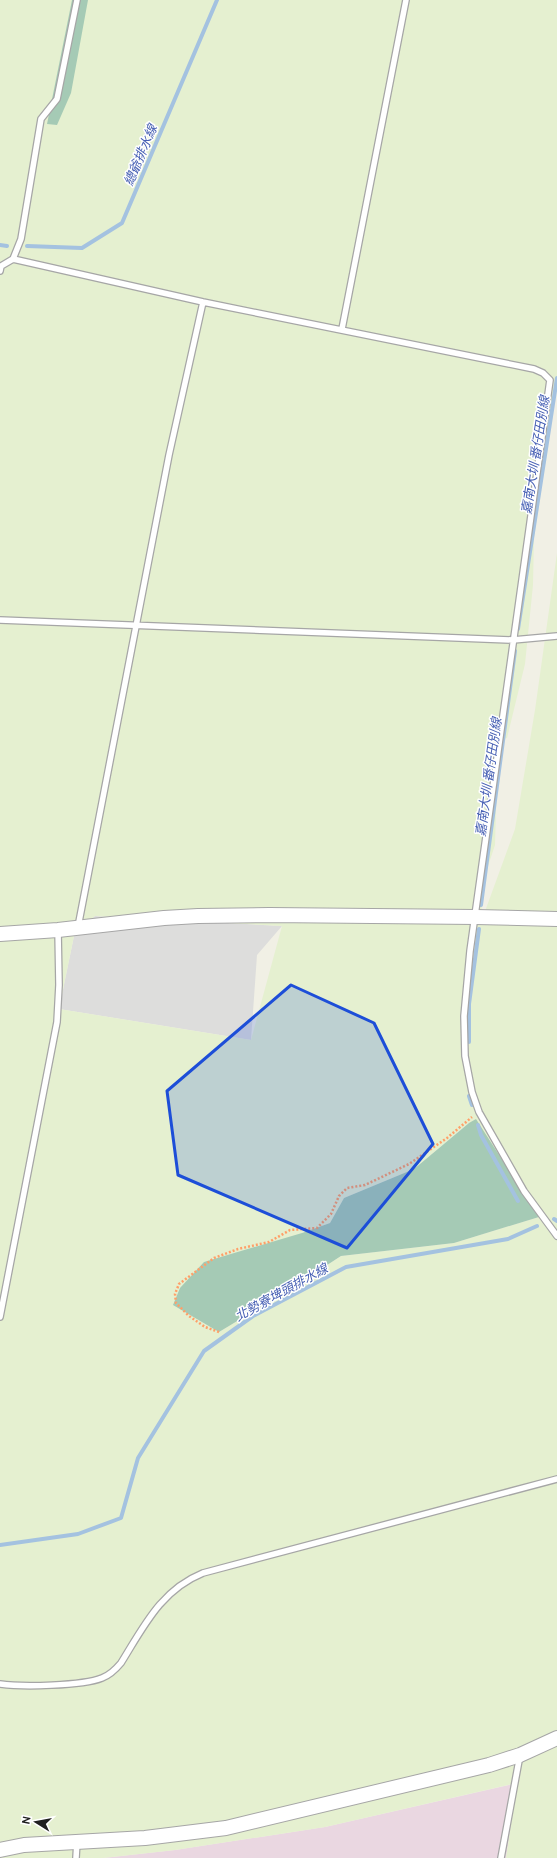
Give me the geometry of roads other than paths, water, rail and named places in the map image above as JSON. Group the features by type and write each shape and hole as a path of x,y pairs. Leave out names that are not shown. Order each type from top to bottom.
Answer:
{"street":[{"path":"0,934 58,930 164,918 198,916 269,915 557,919"},
{"path":"0,1850 24,1845 152,1837 226,1828 489,1765 520,1755 557,1738"}],"lane":[{"path":"0,271 1,266 13,259 21,239 41,118 56,99 77,0"},
{"path":"342,329 406,0"},
{"path":"13,259 203,302 534,369 543,373 550,380 476,917 470,951 464,1016 465,1056 472,1092 479,1112 524,1191 557,1236"},
{"path":"78,928 135,625 169,455 203,302"},
{"path":"0,620 513,640 557,636"},
{"path":"0,1317 57,1022 59,985 58,930"},
{"path":"0,1684 17,1686 87,1682 103,1678 116,1669 121,1663 153,1613 167,1596 184,1582 203,1573 557,1479"},
{"path":"501,1858 520,1755"},
{"path":"76,1858 77,1841"}],"waterway":[{"name":"總爺排水線","path":"27,246 82,248 122,223 217,0"},
{"path":"0,245 7,246"},
{"name":"嘉南大圳 番仔田別線","path":"518,629 557,378"},
{"name":"嘉南大圳 番仔田別線","path":"481,905 515,651"},
{"name":"嘉南大圳 番仔田別線","path":"469,1042 469,1004 479,929"},
{"name":"嘉南大圳 番仔田別線","path":"469,1096 472,1105"},
{"name":"嘉南大圳 番仔田別線","path":"478,1125 481,1135 518,1201"},
{"name":"北勢寮埤頭排水線","path":"0,1545 78,1534 121,1518 138,1458 204,1351 253,1316 346,1267 508,1239 537,1226"}]}
